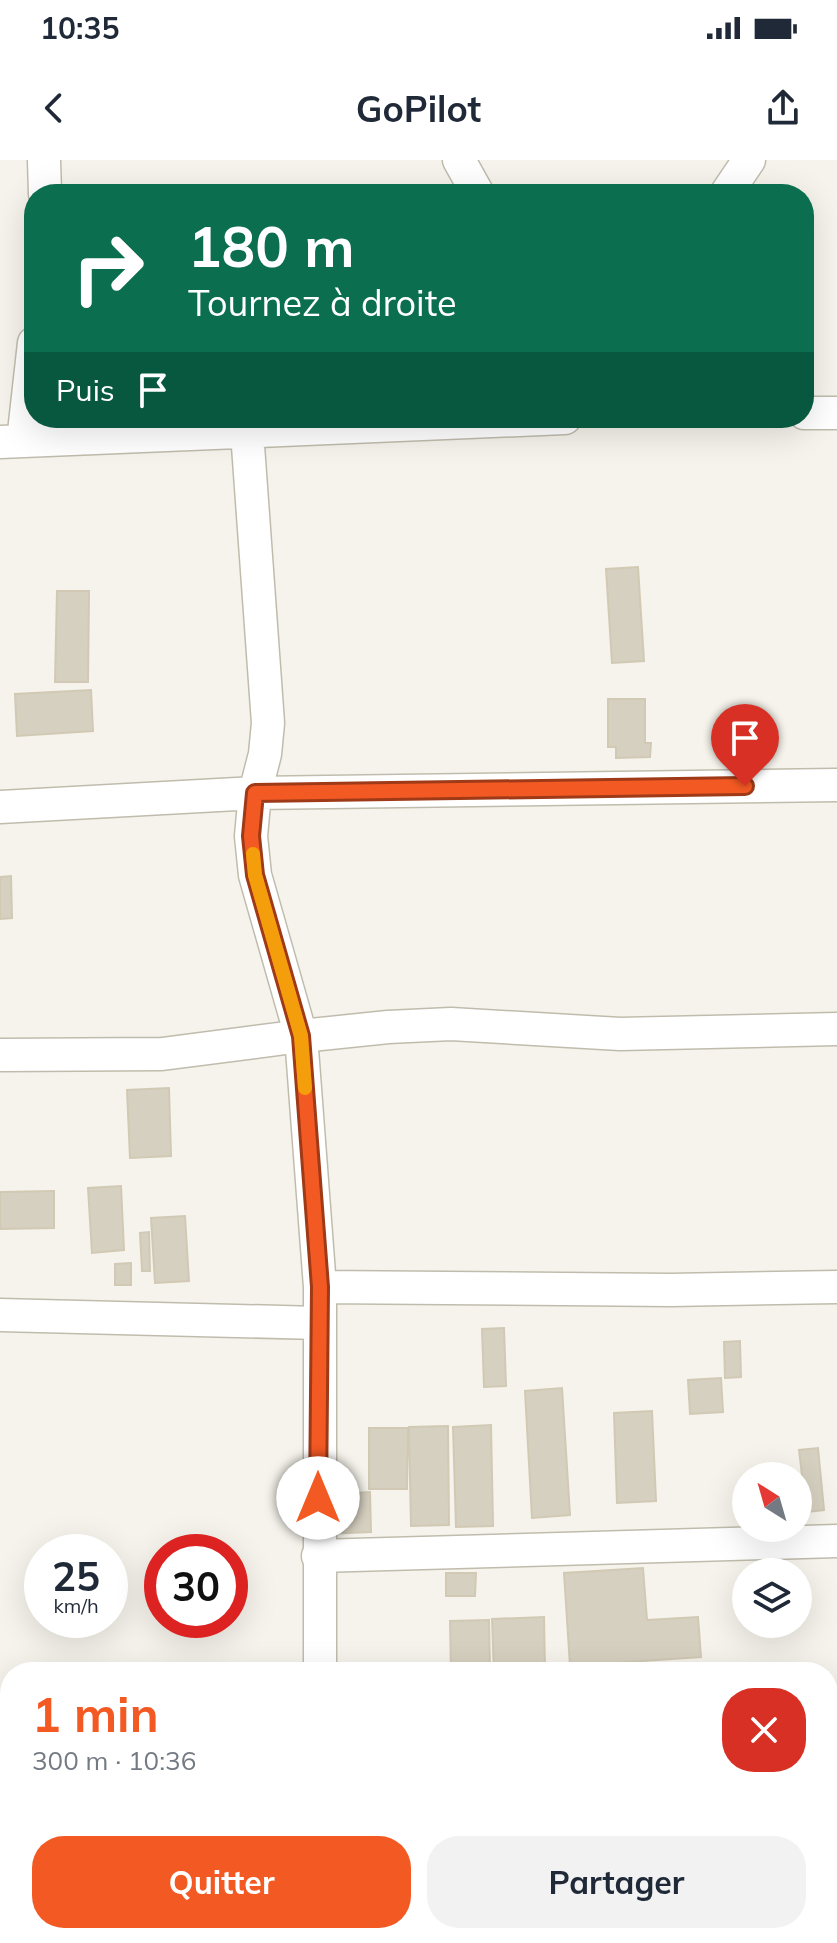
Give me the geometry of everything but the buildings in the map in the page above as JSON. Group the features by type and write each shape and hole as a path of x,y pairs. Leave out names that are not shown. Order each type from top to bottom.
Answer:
{"street":[{"path":"44,160 45,184"},
{"path":"459,160 472,184"},
{"path":"733,184 749,160"},
{"path":"24,388 12,442 339,428"},
{"path":"814,413 837,413"},
{"path":"247,432 268,723 265,754 255,793 251,836 255,875 301,1036 320,1287 320,1662"},
{"path":"0,807 255,793 837,785"},
{"path":"0,1055 162,1054 301,1036 451,1024 620,1034 837,1029"},
{"path":"320,1287 671,1290 837,1287"},
{"path":"0,1315 319,1323"},
{"path":"318,1556 837,1541"}],"slow traffic":[{"path":"253,854 255,875 301,1036 305,1088"}],"route":[{"path":"318,1498 320,1287 301,1036 255,875 251,836 255,793 745,786"}]}
